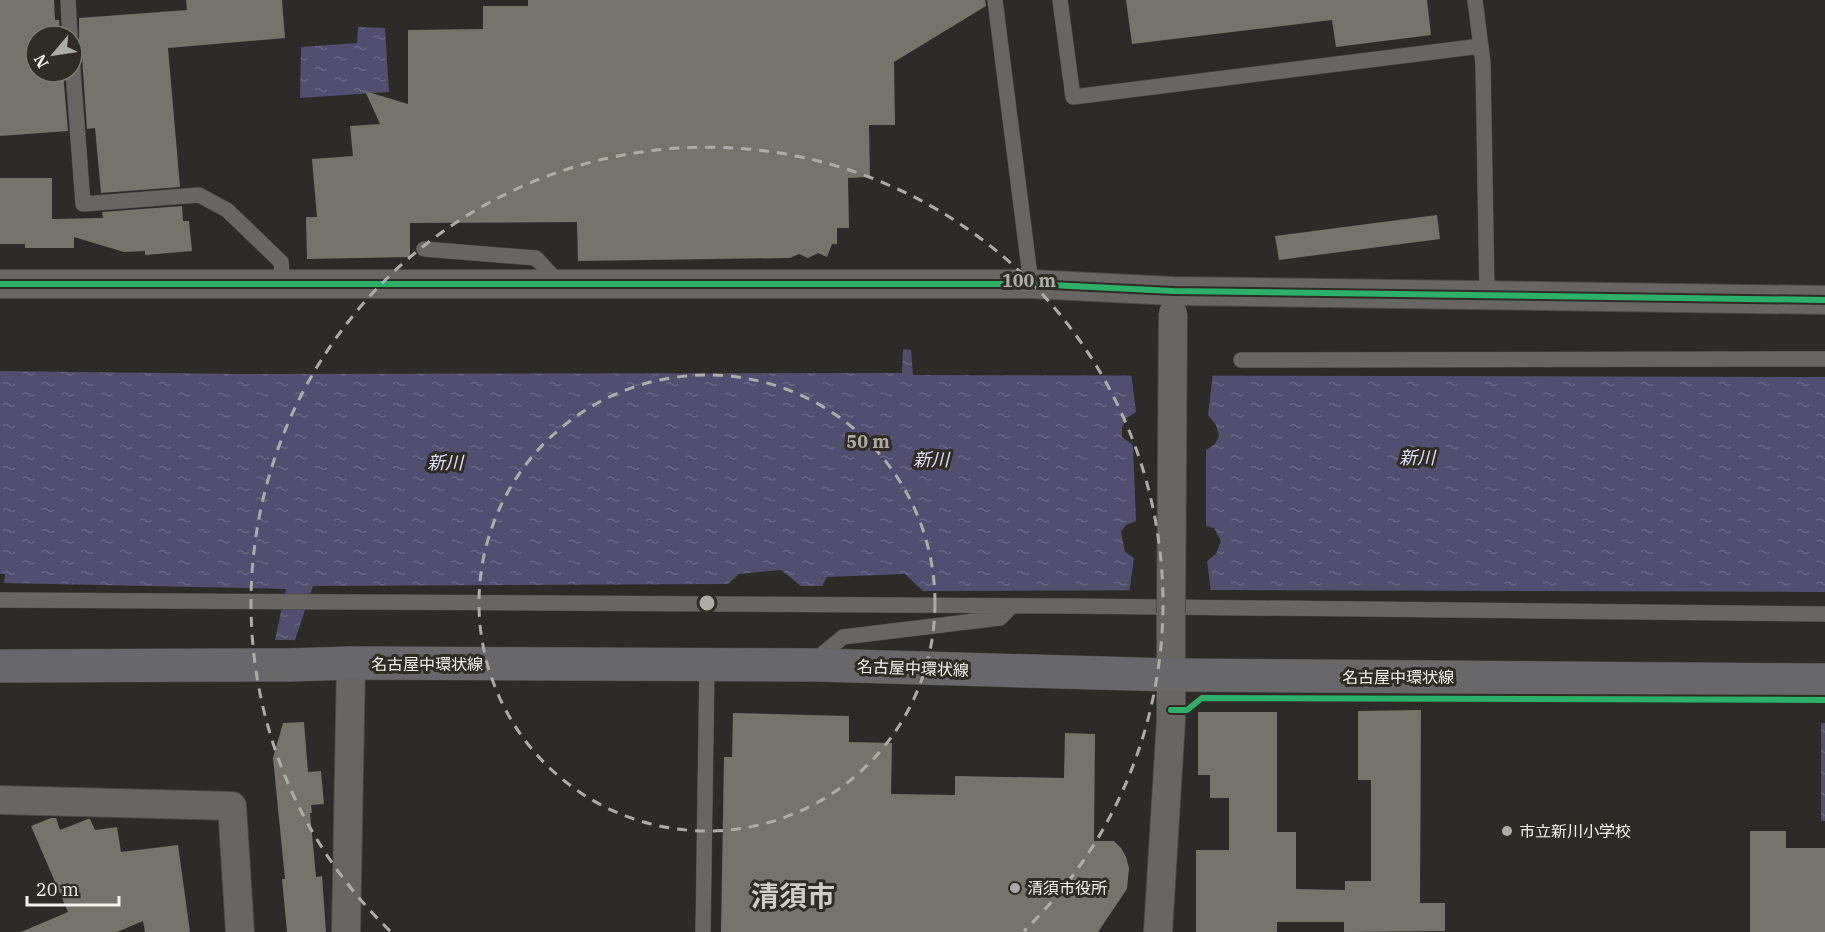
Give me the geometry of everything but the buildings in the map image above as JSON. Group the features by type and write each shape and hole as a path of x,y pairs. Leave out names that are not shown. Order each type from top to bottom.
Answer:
{"main road":[{"name":"名古屋中環状線","path":"0,666 288,666 351,663 809,665 1171,675 1825,680"}],"street":[{"path":"0,284 1031,284 1173,302 1487,296 1825,300"},
{"path":"1158,932 1171,720 1173,302"},
{"path":"346,932 351,663"},
{"path":"0,801 232,806 240,932"}],"lane":[{"path":"68,0 69,24"},
{"path":"995,0 1031,284"},
{"path":"1060,0 1073,97 1480,46"},
{"path":"1475,0 1483,63 1487,296"},
{"path":"74,84 83,204 199,195 227,210 281,262 283,284"},
{"path":"424,249 536,258 560,284"},
{"path":"1241,360 1825,359"},
{"path":"0,600 1825,614"},
{"path":"809,665 843,637 1000,618 1012,606"},
{"path":"703,932 707,665"}],"water":[{"path":"358,27 385,28 389,92 300,98 301,47 357,43"},
{"name":"新川","path":"903,349 911,350 913,375 1825,377 1825,592 923,591 905,574 827,577 822,586 801,586 781,570 739,574 728,584 313,586 295,640 275,640 286,589 4,583 5,574 0,574 0,371 244,374 902,373"},
{"path":"1821,723 1825,723 1825,821 1821,821"}],"pier":[{"path":"1131,372 1213,372 1208,415 1216,425 1219,436 1215,444 1206,450 1206,526 1214,528 1221,541 1216,554 1207,561 1211,593 1129,594 1134,558 1125,552 1121,532 1126,525 1136,521 1133,445 1122,437 1122,427 1127,418 1136,412"}],"cycle path":[{"path":"0,284 1031,284 1173,291 1825,300"},
{"path":"1171,710 1187,710 1202,698 1825,700"}],"place":[{"name":"市立新川小学校","path":"1507,831"},
{"name":"清須市役所","path":"1015,888"}],"district":[{"name":"清須市","path":"793,895"}]}
